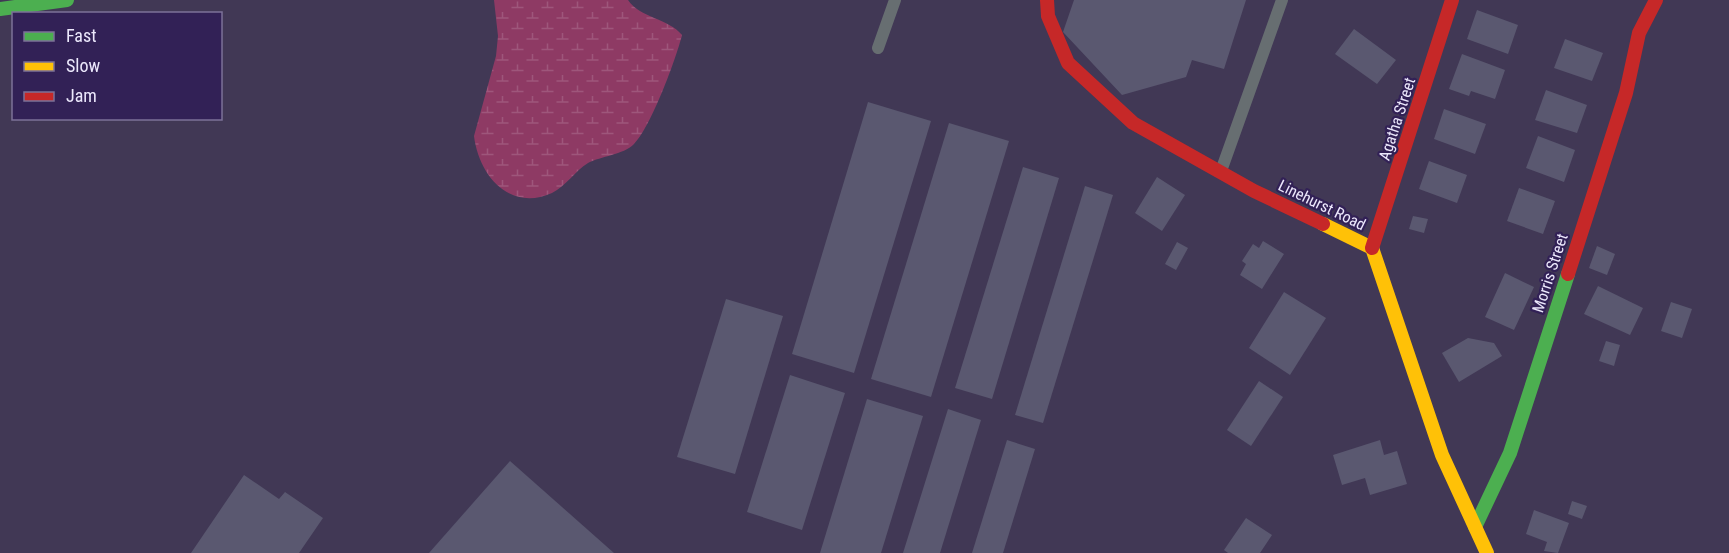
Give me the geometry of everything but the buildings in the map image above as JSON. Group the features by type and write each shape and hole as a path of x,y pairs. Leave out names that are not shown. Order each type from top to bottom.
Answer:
{"main road":[{"path":"0,9 66,0"},
{"name":"Linehurst Road","path":"1047,0 1048,16 1068,63 1133,123 1221,172 1372,248 1443,455 1475,527"},
{"name":"Agatha Street","path":"1372,248 1452,0"},
{"name":"Morris Street","path":"1475,527 1509,453 1626,93 1640,33 1656,0"},
{"path":"1475,527 1487,553"}],"lane":[{"path":"878,48 895,0"},
{"path":"1221,172 1282,0"}],"green space":[{"path":"494,0 628,0 640,11 676,29 682,35 669,76 655,108 634,144 624,151 588,163 557,190 537,198 523,198 499,187 482,164 477,151 474,136 496,56 498,36"}],"traffic: fast":[{"path":"0,9 67,0"},
{"path":"1475,527 1510,453 1568,274"}],"traffic: slow":[{"path":"1323,224 1372,248 1442,455 1487,553"}],"traffic: jam":[{"path":"1047,0 1048,16 1068,63 1133,123 1254,191 1323,224"},
{"path":"1372,248 1452,0"},
{"path":"1568,274 1626,93 1639,33 1656,0"}]}
